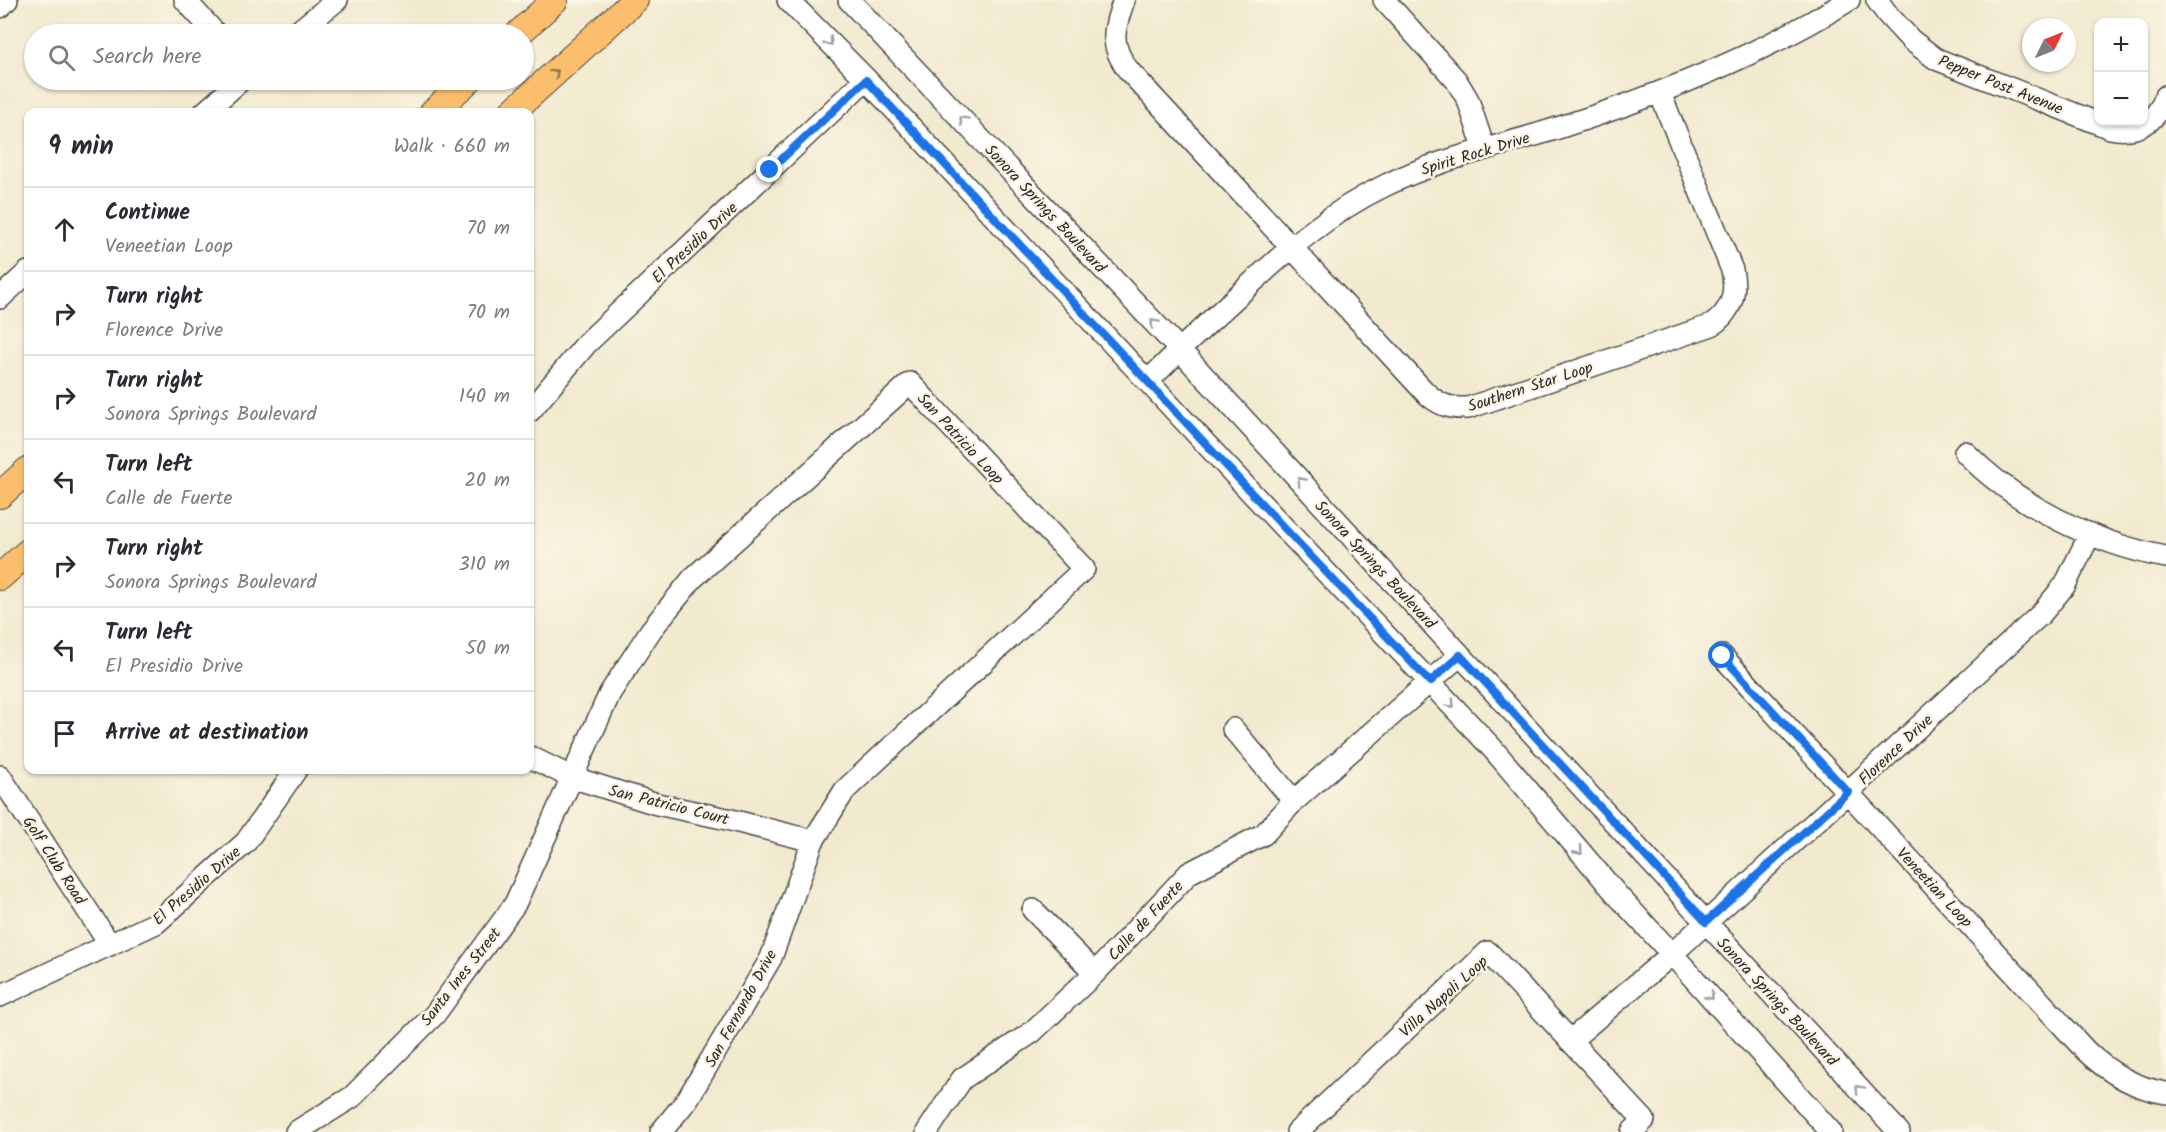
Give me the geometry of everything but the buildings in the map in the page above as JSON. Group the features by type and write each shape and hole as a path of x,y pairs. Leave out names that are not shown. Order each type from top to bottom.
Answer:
{"main road":[{"path":"529,24 555,0"},
{"path":"516,108 635,0"},
{"path":"438,108 458,90"},
{"path":"0,495 24,474"},
{"path":"0,577 24,556"}],"street":[{"path":"0,7 8,0"},
{"path":"185,0 207,24"},
{"path":"307,24 337,0"},
{"path":"788,0 866,80 1492,748 1619,897 1831,1132"},
{"name":"Sonora Springs Boulevard","path":"849,0 1179,349 1899,1132"},
{"name":"Southern Star Loop","path":"1124,0 1114,32 1116,49 1123,64 1424,391 1438,402 1453,408 1468,408 1712,325 1730,307 1733,299 1734,279 1660,93"},
{"path":"1384,0 1456,80 1468,100 1484,148"},
{"name":"Spirit Rock Drive","path":"1148,381 1179,349 1290,247 1337,212 1376,190 1418,170 1484,148 1564,127 1660,93 1754,51 1849,0"},
{"name":"Pepper Post Avenue","path":"1877,0 1911,40 1936,59 2110,128 2130,130 2140,127 2156,114 2166,96"},
{"name":"El Presidio Drive","path":"534,406 586,343 866,80"},
{"path":"210,108 230,90"},
{"path":"0,298 24,276"},
{"name":"San Patricio Loop","path":"571,777 610,693 651,630 693,578 910,383 1084,569 845,790 813,841"},
{"path":"1965,452 1992,476 2052,515 2090,534 2126,547 2166,557"},
{"name":"Florence Drive","path":"1570,1041 1672,954 2041,614 2065,585 2090,534"},
{"name":"Calle de Fuerte","path":"927,1132 962,1079 1030,1033 1095,973 1189,873 1264,834 1294,801 1460,655"},
{"name":"Veneetian Loop","path":"1722,656 2091,1056 2125,1080 2166,1094"},
{"path":"1233,729 1294,801"},
{"name":"San Patricio Court","path":"534,759 571,777 657,804 813,841"},
{"name":"El Presidio Drive","path":"0,996 156,922 246,842 293,774"},
{"name":"Golf Club Road","path":"0,776 110,945"},
{"name":"Santa Ines Street","path":"296,1132 352,1097 435,1014 515,904 571,777"},
{"name":"San Fernando Drive","path":"661,1132 687,1101 771,958 813,841"},
{"path":"1033,909 1095,973"},
{"name":"Villa Napoli Loop","path":"1297,1132 1488,952 1644,1120 1632,1132"}],"route":[{"path":"770,170 866,80 1430,682 1460,655 1706,922 1848,792 1722,656"}]}
